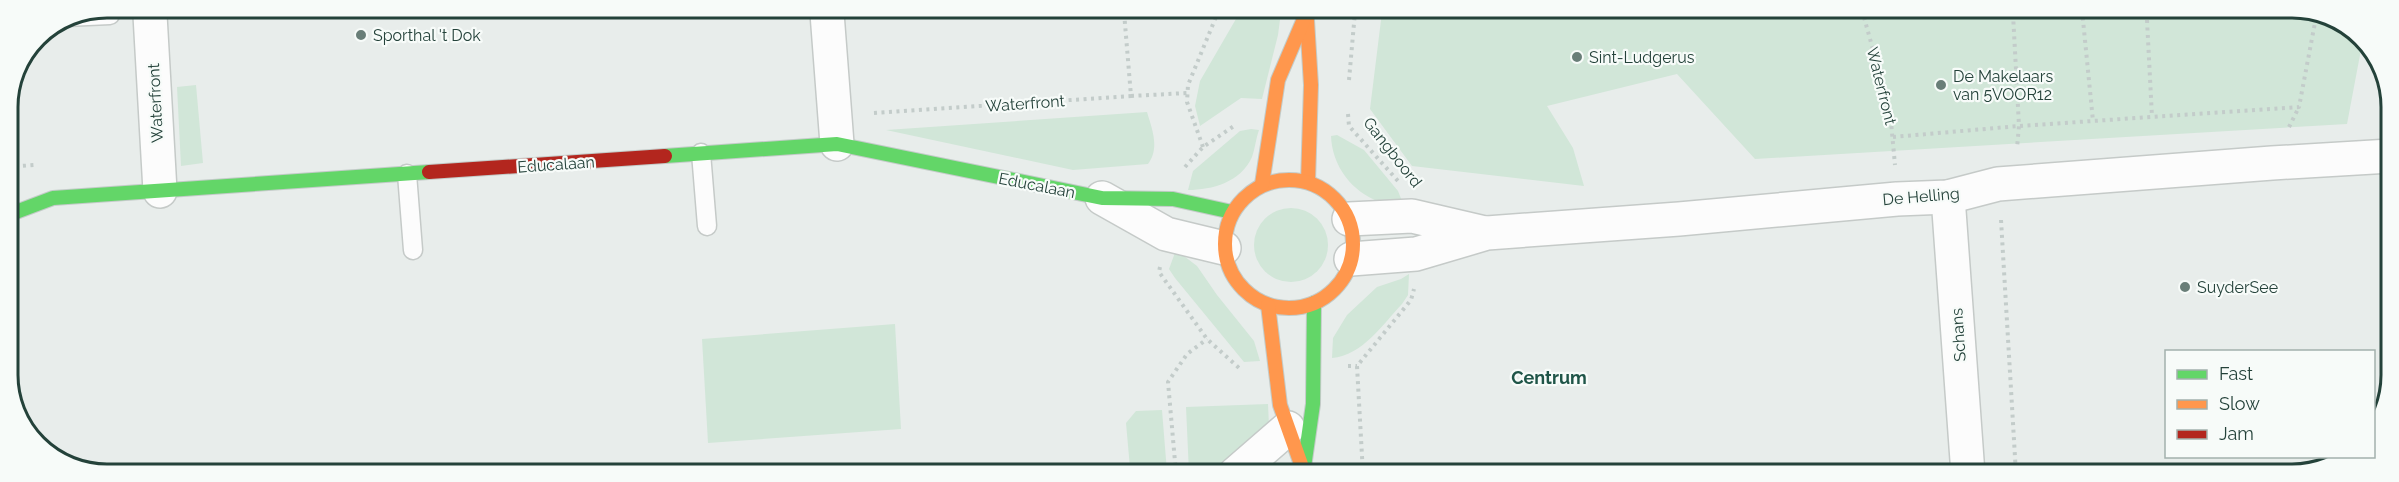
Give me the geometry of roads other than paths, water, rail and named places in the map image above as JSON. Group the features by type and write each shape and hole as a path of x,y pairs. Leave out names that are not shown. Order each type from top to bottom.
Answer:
{"street":[{"name":"Waterfront","path":"150,18 160,191"},
{"path":"827,18 836,130"},
{"path":"1262,184 1278,80 1304,18"},
{"path":"1307,18 1311,85 1308,182"},
{"name":"Educalaan","path":"18,211 53,198 700,153 836,130 1102,198 1173,199 1232,212"},
{"name":"De Helling","path":"1352,259 1416,254 1487,233 1679,219 1897,199 1948,197 1998,184 2381,157"},
{"path":"1285,179 1308,182 1332,196 1342,206 1353,239 1352,259 1338,285 1314,303 1291,308 1268,305 1251,297 1237,283 1228,266 1224,248 1225,229 1240,200 1262,184 1285,179"},
{"name":"Schans","path":"1948,197 1967,464"},
{"name":"Educalaan","path":"1102,198 1166,234 1224,248"},
{"name":"De Helling","path":"1348,219 1412,216 1487,233"},
{"path":"1304,464 1313,404 1314,303"},
{"path":"1268,305 1280,405 1301,464"},
{"path":"1247,464 1288,428"}],"lane":[{"path":"700,153 707,226"},
{"path":"407,174 413,250"}],"place":[{"name":"Sporthal 't Dok","path":"361,35"},
{"name":"Sint-Ludgerus","path":"1577,57"},
{"name":"De Makelaars van 5VOOR12","path":"1941,85"},
{"name":"SuyderSee","path":"2185,287"}],"district":[{"name":"Centrum","path":"1549,378"}]}
